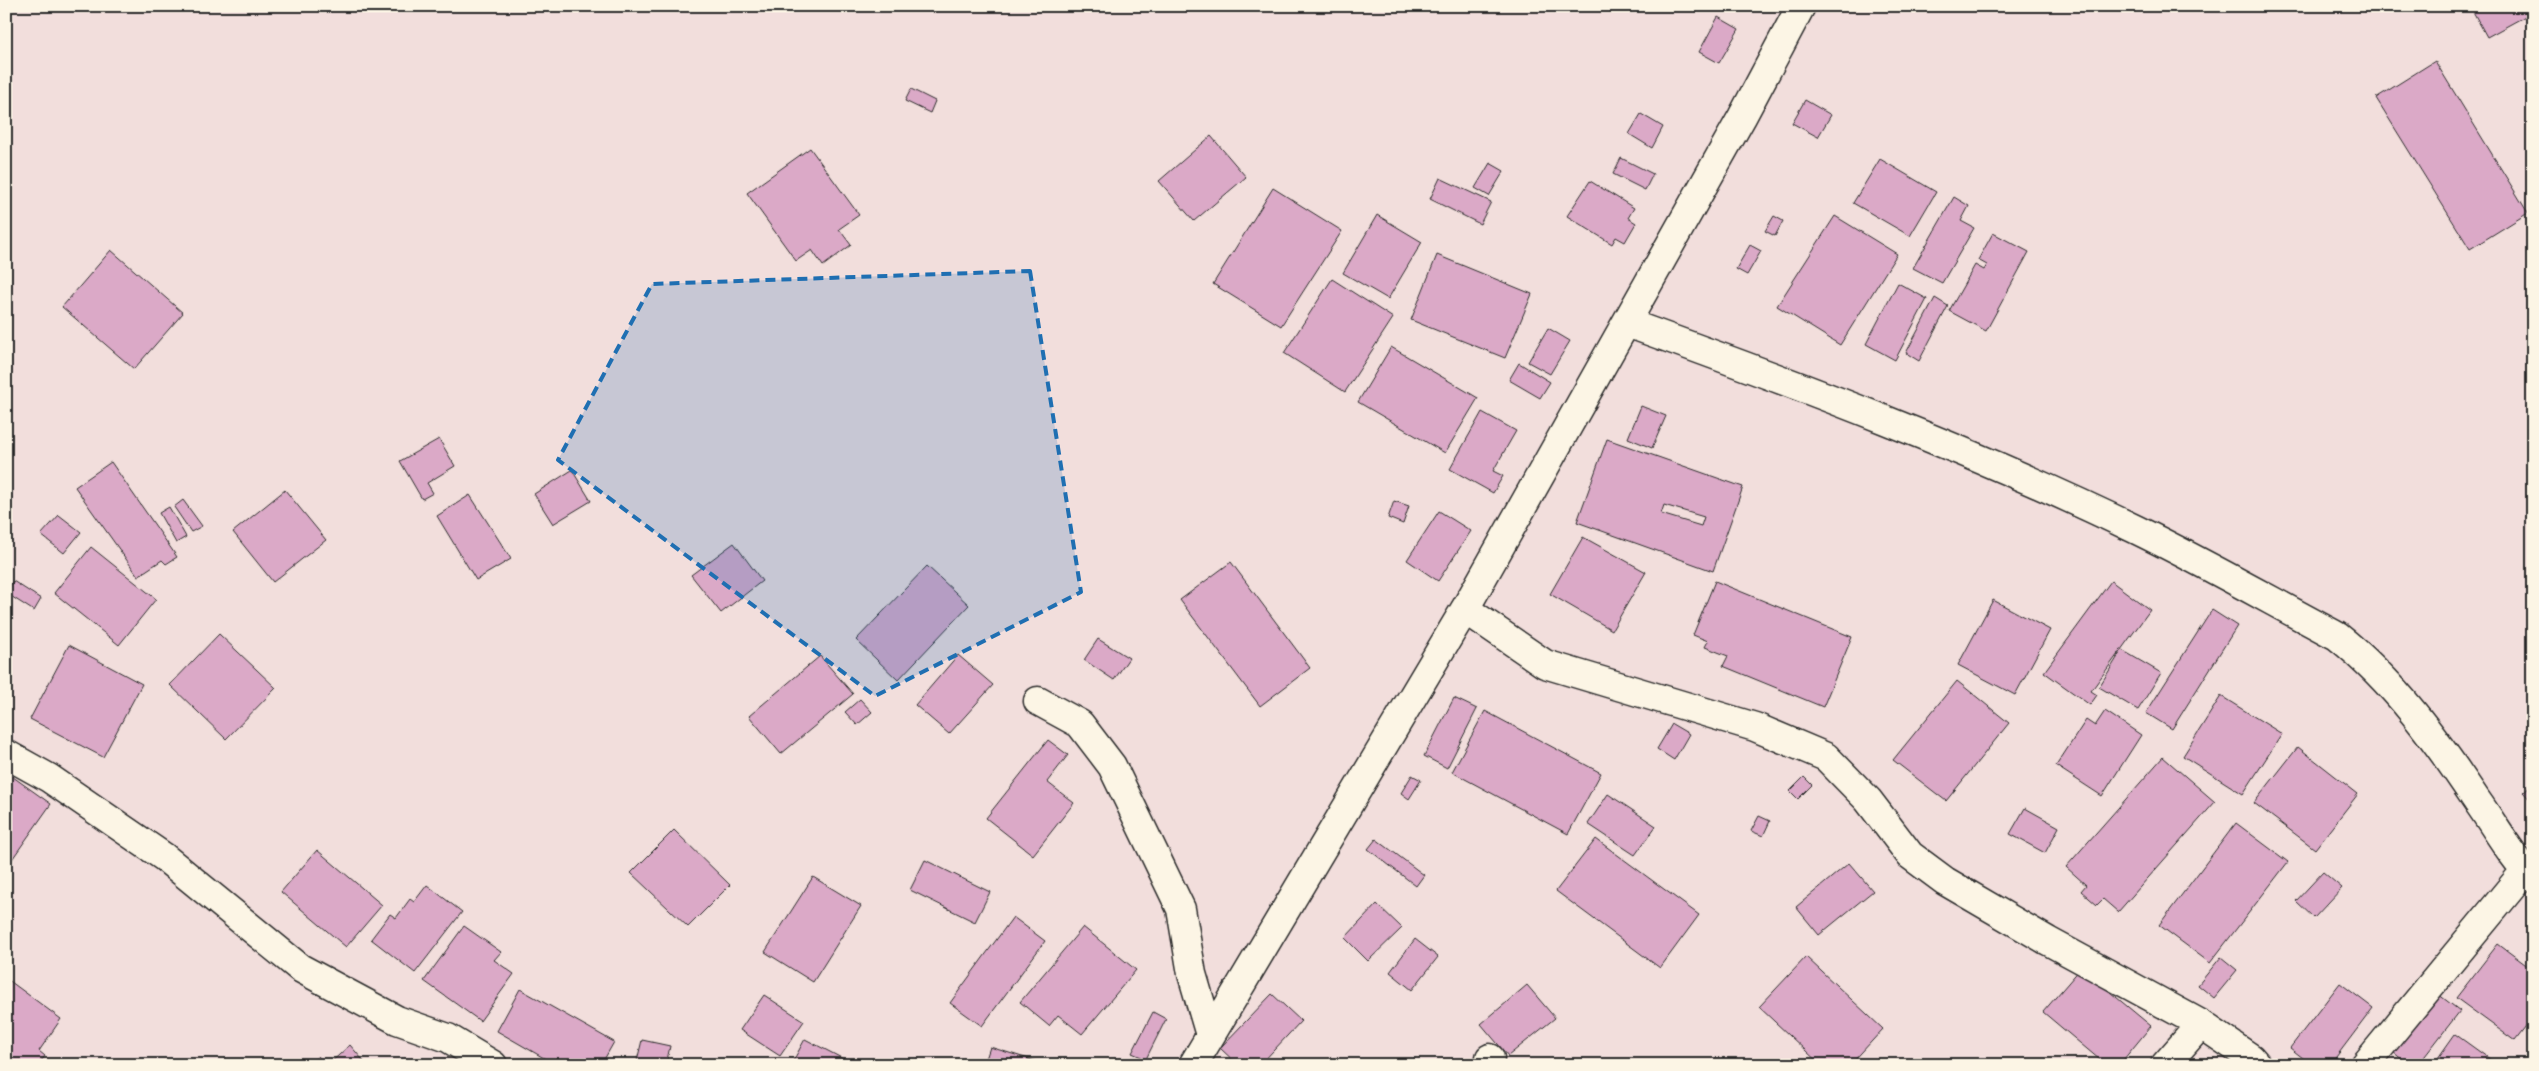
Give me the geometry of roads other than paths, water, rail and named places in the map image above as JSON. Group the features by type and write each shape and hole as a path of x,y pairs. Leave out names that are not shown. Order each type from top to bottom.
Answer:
{"street":[{"path":"1192,1065 1465,609 1742,117 1801,6"},
{"path":"1627,323 1733,361 2000,467 2138,530 2337,636 2365,658 2396,692 2448,757 2529,874 2365,1065"},
{"path":"1465,609 1545,664 1756,726 1826,757 1868,800 1910,855 1945,881 2048,941 2201,1024 2251,1058 2256,1065"},
{"path":"1038,701 1080,724 1112,766 1180,909 1192,974 1210,1035"},
{"path":"6,754 49,778 164,857 300,968 397,1020 448,1038 493,1065"},
{"path":"2165,1065 2201,1024"}]}
